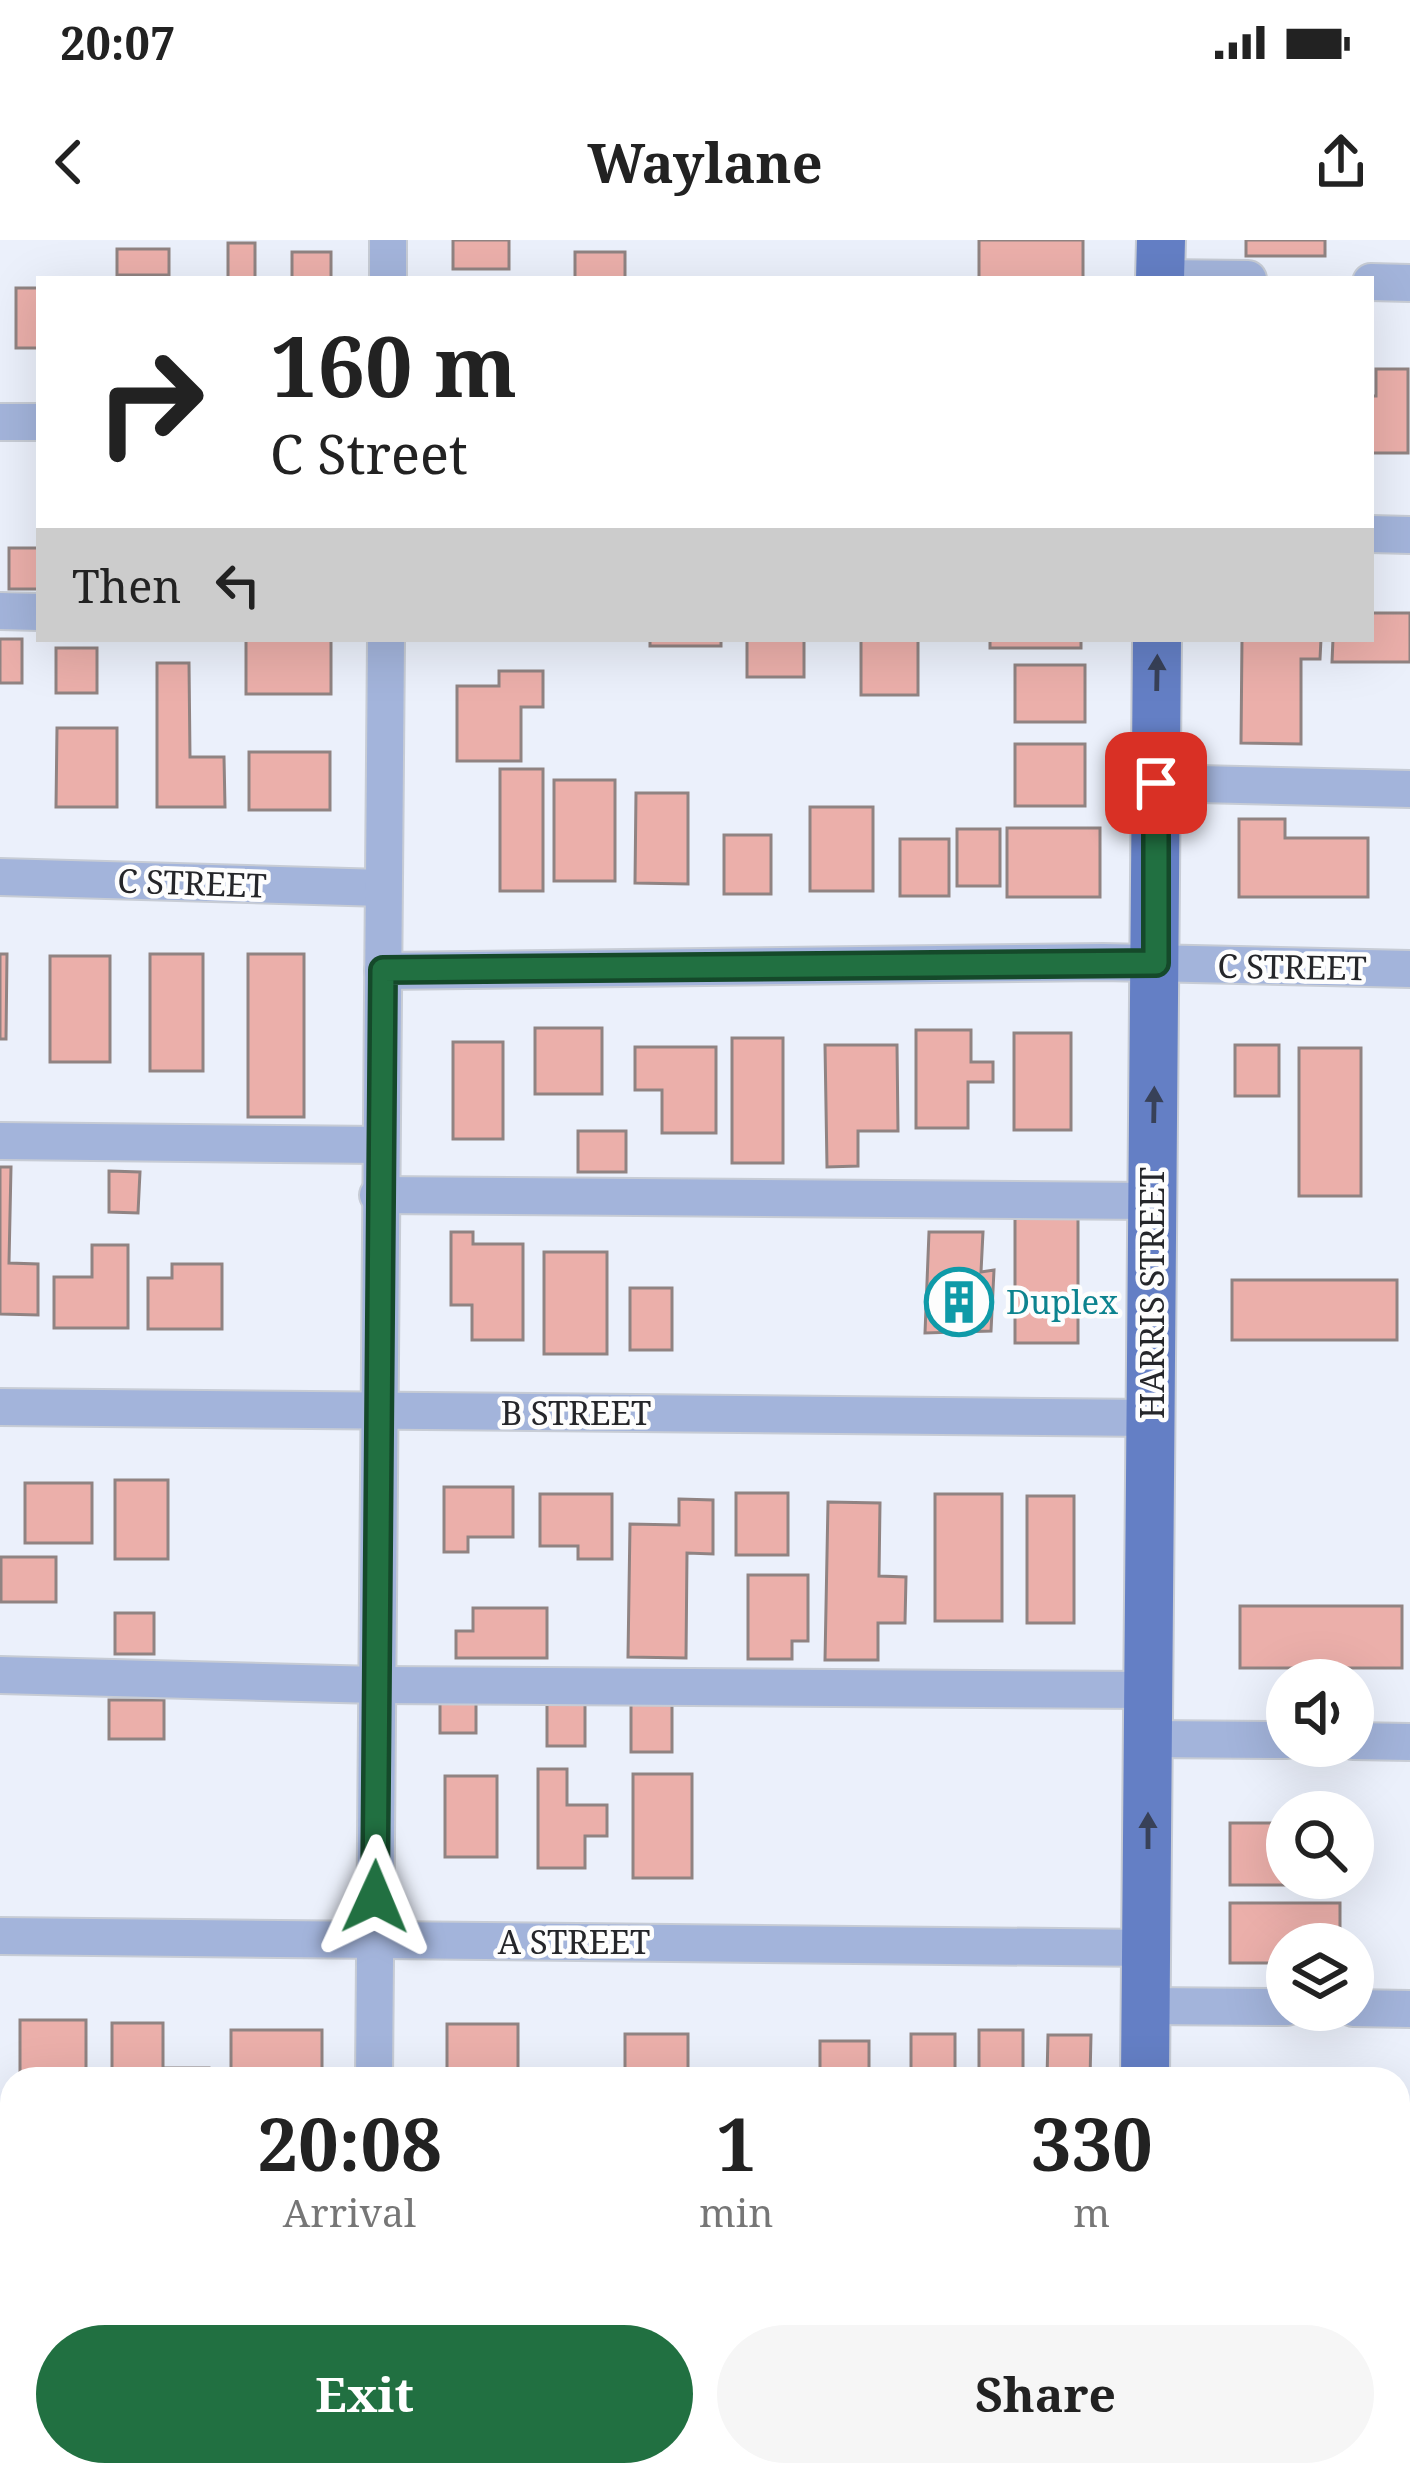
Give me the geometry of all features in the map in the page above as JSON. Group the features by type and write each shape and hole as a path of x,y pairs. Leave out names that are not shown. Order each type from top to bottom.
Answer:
{"main road":[{"path":"1160,276 1161,240"},
{"name":"HARRIS STREET","path":"1145,2067 1157,642"}],"street":[{"path":"388,240 388,276"},
{"path":"1374,282 1410,283"},
{"path":"0,422 36,422"},
{"path":"1374,534 1410,535"},
{"path":"0,611 36,612"},
{"path":"374,2067 386,642"},
{"path":"1156,783 1410,789"},
{"name":"C STREET","path":"0,877 383,888"},
{"name":"C STREET","path":"383,970 1156,963 1410,969"},
{"path":"0,1141 380,1145"},
{"path":"378,1195 1153,1201"},
{"name":"B STREET","path":"0,1407 1151,1418"},
{"path":"0,1675 377,1684 1150,1690"},
{"path":"1149,1739 1266,1740"},
{"path":"1374,1741 1410,1742"},
{"name":"A STREET","path":"0,1936 1148,1948"},
{"path":"1147,2006 1266,2008"},
{"path":"1374,2008 1410,2009"}],"building":[{"path":"453,240 509,240 509,269 453,269"},
{"path":"979,240 1083,240 1083,276 979,276"},
{"path":"1246,240 1325,240 1325,256 1246,256"},
{"path":"228,243 255,243 255,276 228,276"},
{"path":"117,249 169,249 169,275 117,275"},
{"path":"292,252 331,252 331,276 292,276"},
{"path":"575,252 625,252 625,276 575,276"},
{"path":"16,288 36,288 36,348 16,348"},
{"path":"1376,369 1408,369 1408,453 1374,453"},
{"path":"9,548 36,548 36,589 9,589"},
{"path":"1374,613 1410,613 1410,662 1332,662 1333,642 1374,642"},
{"path":"0,639 22,639 22,683 0,683"},
{"path":"246,642 331,642 331,694 246,694"},
{"path":"650,642 721,642 721,646 650,646"},
{"path":"747,642 804,642 804,677 747,677"},
{"path":"861,642 918,642 918,695 861,695"},
{"path":"990,642 1081,642 1081,648 990,648"},
{"path":"1242,642 1321,642 1320,659 1301,659 1301,744 1241,743"},
{"path":"56,648 97,648 97,693 56,693"},
{"path":"157,663 189,663 190,757 224,757 225,807 157,807"},
{"path":"1015,665 1085,665 1085,722 1015,722"},
{"path":"499,671 543,671 543,707 521,707 521,761 457,761 457,686 499,686"},
{"path":"57,728 117,728 117,807 56,807"},
{"path":"1015,744 1085,744 1085,806 1015,806"},
{"path":"249,752 330,752 330,810 249,810"},
{"path":"500,769 543,769 543,891 500,891"},
{"path":"554,780 615,780 615,881 554,881"},
{"path":"636,793 688,793 688,884 635,883"},
{"path":"810,807 873,807 873,891 810,891"},
{"path":"1239,819 1285,819 1285,838 1368,838 1368,897 1239,897"},
{"path":"1007,828 1100,828 1100,897 1007,897"},
{"path":"957,829 1000,829 1000,886 957,886"},
{"path":"724,835 771,835 771,894 724,894"},
{"path":"900,839 949,839 949,896 900,896"},
{"path":"0,954 7,954 6,1039 0,1039"},
{"path":"150,954 203,954 203,1071 150,1071"},
{"path":"248,954 304,954 304,1117 248,1117"},
{"path":"50,956 110,956 110,1062 50,1062"},
{"path":"535,1028 602,1028 602,1094 535,1094"},
{"path":"916,1030 971,1030 971,1062 993,1062 993,1082 968,1082 968,1128 916,1128"},
{"path":"1014,1033 1071,1033 1071,1130 1014,1130"},
{"path":"732,1038 783,1038 783,1163 732,1163"},
{"path":"453,1042 503,1042 503,1139 453,1139"},
{"path":"825,1045 897,1045 898,1131 858,1131 858,1166 827,1167"},
{"path":"1235,1045 1279,1045 1279,1096 1235,1096"},
{"path":"635,1047 716,1047 716,1133 662,1133 662,1090 635,1090"},
{"path":"1299,1048 1361,1048 1361,1196 1299,1196"},
{"path":"578,1131 626,1131 626,1172 578,1172"},
{"path":"0,1167 11,1167 9,1263 38,1264 38,1315 0,1314"},
{"path":"109,1171 140,1172 138,1213 109,1212"},
{"path":"1015,1213 1078,1213 1078,1343 1015,1343"},
{"path":"451,1232 473,1232 473,1244 523,1244 523,1340 472,1340 472,1305 451,1305"},
{"name":"Duplex","path":"929,1232 983,1232 981,1272 994,1270 991,1331 925,1333"},
{"path":"92,1245 128,1245 128,1328 54,1328 54,1277 92,1277"},
{"path":"544,1252 607,1252 607,1354 544,1354"},
{"path":"172,1264 222,1264 222,1329 148,1329 148,1278 172,1278"},
{"path":"1232,1280 1397,1280 1397,1340 1232,1340"},
{"path":"630,1288 672,1288 672,1350 630,1350"},
{"path":"115,1480 168,1480 168,1559 115,1559"},
{"path":"25,1483 92,1483 92,1543 25,1543"},
{"path":"444,1487 513,1487 513,1537 468,1537 468,1552 444,1552"},
{"path":"736,1493 788,1493 788,1555 736,1555"},
{"path":"540,1494 612,1494 612,1559 578,1559 578,1546 540,1546"},
{"path":"935,1494 1002,1494 1002,1621 935,1621"},
{"path":"1027,1496 1074,1496 1074,1623 1027,1623"},
{"path":"679,1499 713,1500 713,1554 687,1553 686,1658 628,1657 630,1524 679,1525"},
{"path":"828,1502 880,1503 879,1576 906,1577 905,1623 878,1623 878,1660 825,1660"},
{"path":"1,1557 56,1557 56,1602 1,1602"},
{"path":"748,1575 808,1575 808,1641 792,1641 792,1659 748,1659"},
{"path":"1240,1606 1402,1606 1402,1668 1374,1668 1374,1659 1266,1659 1266,1668 1240,1668"},
{"path":"473,1608 547,1608 547,1658 456,1658 456,1631 473,1631"},
{"path":"115,1613 154,1613 154,1654 115,1654"},
{"path":"109,1700 164,1700 164,1739 109,1739"},
{"path":"547,1700 585,1700 585,1746 547,1746"},
{"path":"440,1702 476,1702 476,1733 440,1733"},
{"path":"631,1703 672,1703 672,1752 631,1752"},
{"path":"538,1769 567,1769 567,1805 607,1805 607,1836 585,1836 585,1868 538,1868"},
{"path":"633,1774 692,1774 692,1878 633,1878"},
{"path":"445,1776 497,1776 497,1857 445,1857"},
{"path":"1230,1823 1266,1823 1266,1885 1230,1885"},
{"path":"1230,1903 1340,1903 1340,1923 1266,1923 1266,1963 1230,1963"},
{"path":"20,2020 86,2020 86,2067 20,2067"},
{"path":"112,2023 163,2023 163,2067 112,2067"},
{"path":"447,2024 518,2024 518,2067 447,2067"},
{"path":"231,2030 322,2030 322,2067 231,2067"},
{"path":"979,2030 1023,2030 1023,2067 979,2067"},
{"path":"625,2034 688,2034 688,2067 625,2067"},
{"path":"911,2034 955,2034 955,2067 911,2067"},
{"path":"1048,2035 1091,2035 1090,2067 1047,2067"},
{"path":"820,2041 869,2041 869,2067 820,2067"}],"place":[{"name":"Duplex","path":"959,1302"}],"route":[{"path":"375,1897 383,970 1156,963 1156,783"}]}
